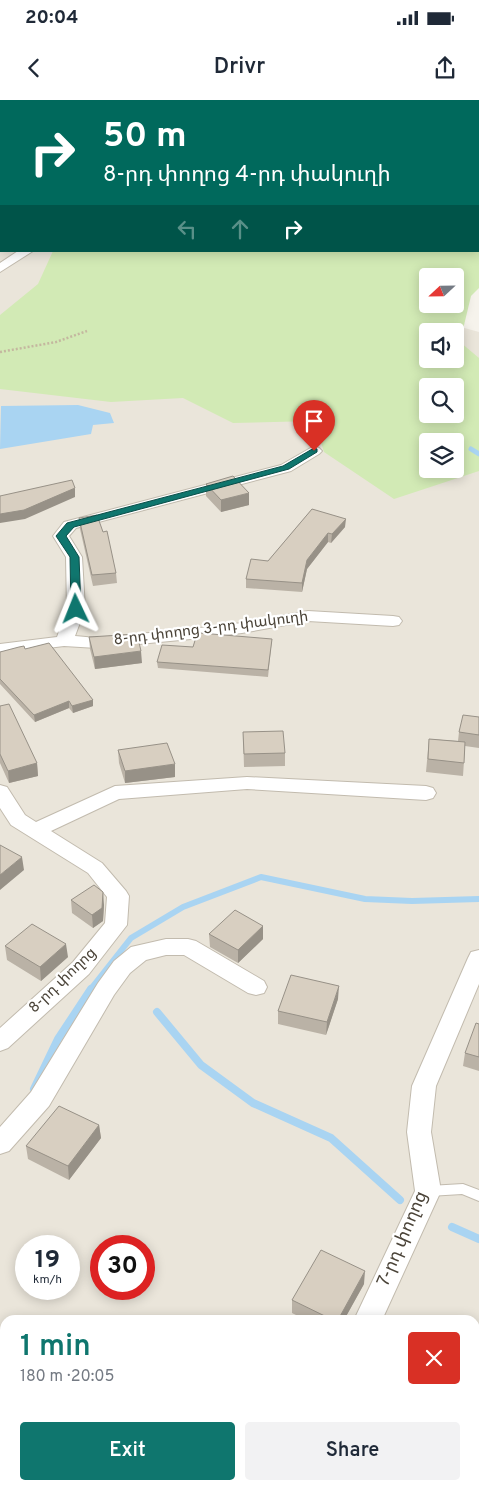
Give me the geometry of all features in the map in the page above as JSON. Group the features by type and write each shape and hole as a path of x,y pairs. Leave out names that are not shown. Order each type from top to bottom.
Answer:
{"street":[{"path":"0,268 25,252"},
{"path":"64,641 76,609 74,557 61,536 70,525 286,468 314,451"},
{"name":"8-րդ փողոց 3-րդ փակուղի","path":"0,649 64,641 97,643 191,634 242,628 308,616 393,620"},
{"path":"36,830 115,793 248,783 426,793"},
{"name":"8-րդ փողոց","path":"0,792 18,820 95,868 118,896 116,926 81,968 0,1042"},
{"path":"0,1144 40,1099 122,967 139,953 166,947 188,947 256,987"},
{"name":"7-րդ փողոց","path":"370,1315 428,1192 419,1132 424,1086 479,958"}],"lane":[{"path":"428,1192 463,1189 479,1196"}],"path":[{"path":"0,352 56,342 87,331"}],"shaded area":[{"path":"0,252 190,252 446,323 419,323 419,368 464,368 464,328 479,332 479,1315 0,1315"}],"green space":[{"path":"53,252 479,252 479,288 471,296 464,325 464,323 419,323 419,368 464,368 464,345 479,358 479,471 464,476 464,433 419,433 419,478 458,478 394,499 324,452 314,421 233,423 183,398 111,402 0,389 0,315 38,284"}],"water":[{"path":"78,405 110,413 114,423 93,425 91,434 0,449 1,406"}],"building":[{"path":"233,476 249,493 221,500 206,484"},
{"path":"72,480 75,488 24,510 0,514 0,496"},
{"path":"312,509 346,519 332,534 328,533 307,560 302,583 246,579 251,559 268,561"},
{"path":"97,515 103,532 107,531 116,573 92,575 79,518"},
{"path":"137,634 141,651 94,657 89,637"},
{"path":"197,634 272,639 268,670 157,662 162,645 193,647"},
{"path":"49,643 93,700 72,706 69,701 34,715 0,679 0,652 24,646 25,649"},
{"path":"9,704 37,763 8,771 0,754 0,706"},
{"path":"463,715 479,717 479,735 459,732"},
{"path":"283,731 285,753 244,754 243,732"},
{"path":"429,739 465,742 464,763 428,759"},
{"path":"167,743 175,764 125,771 118,750"},
{"path":"0,845 22,857 0,875"},
{"path":"94,885 103,892 102,908 92,915 71,900"},
{"path":"235,910 263,926 238,950 209,934"},
{"path":"32,924 66,944 40,967 5,946"},
{"path":"291,975 339,986 327,1022 278,1011"},
{"path":"476,1023 479,1024 479,1057 465,1053"},
{"path":"59,1106 99,1125 68,1166 26,1146"},
{"path":"321,1250 365,1271 341,1315 323,1315 292,1300"}],"waterway":[{"path":"471,449 479,454"},
{"path":"90,990 131,938 183,907 261,877 365,899 412,901 479,899"},
{"path":"34,1089 58,1039 91,989"},
{"path":"157,1012 201,1065 253,1103 331,1138 400,1200"},
{"path":"452,1227 479,1239"}],"route":[{"path":"76,609 74,557 61,536 70,525 286,468 314,451"}]}
